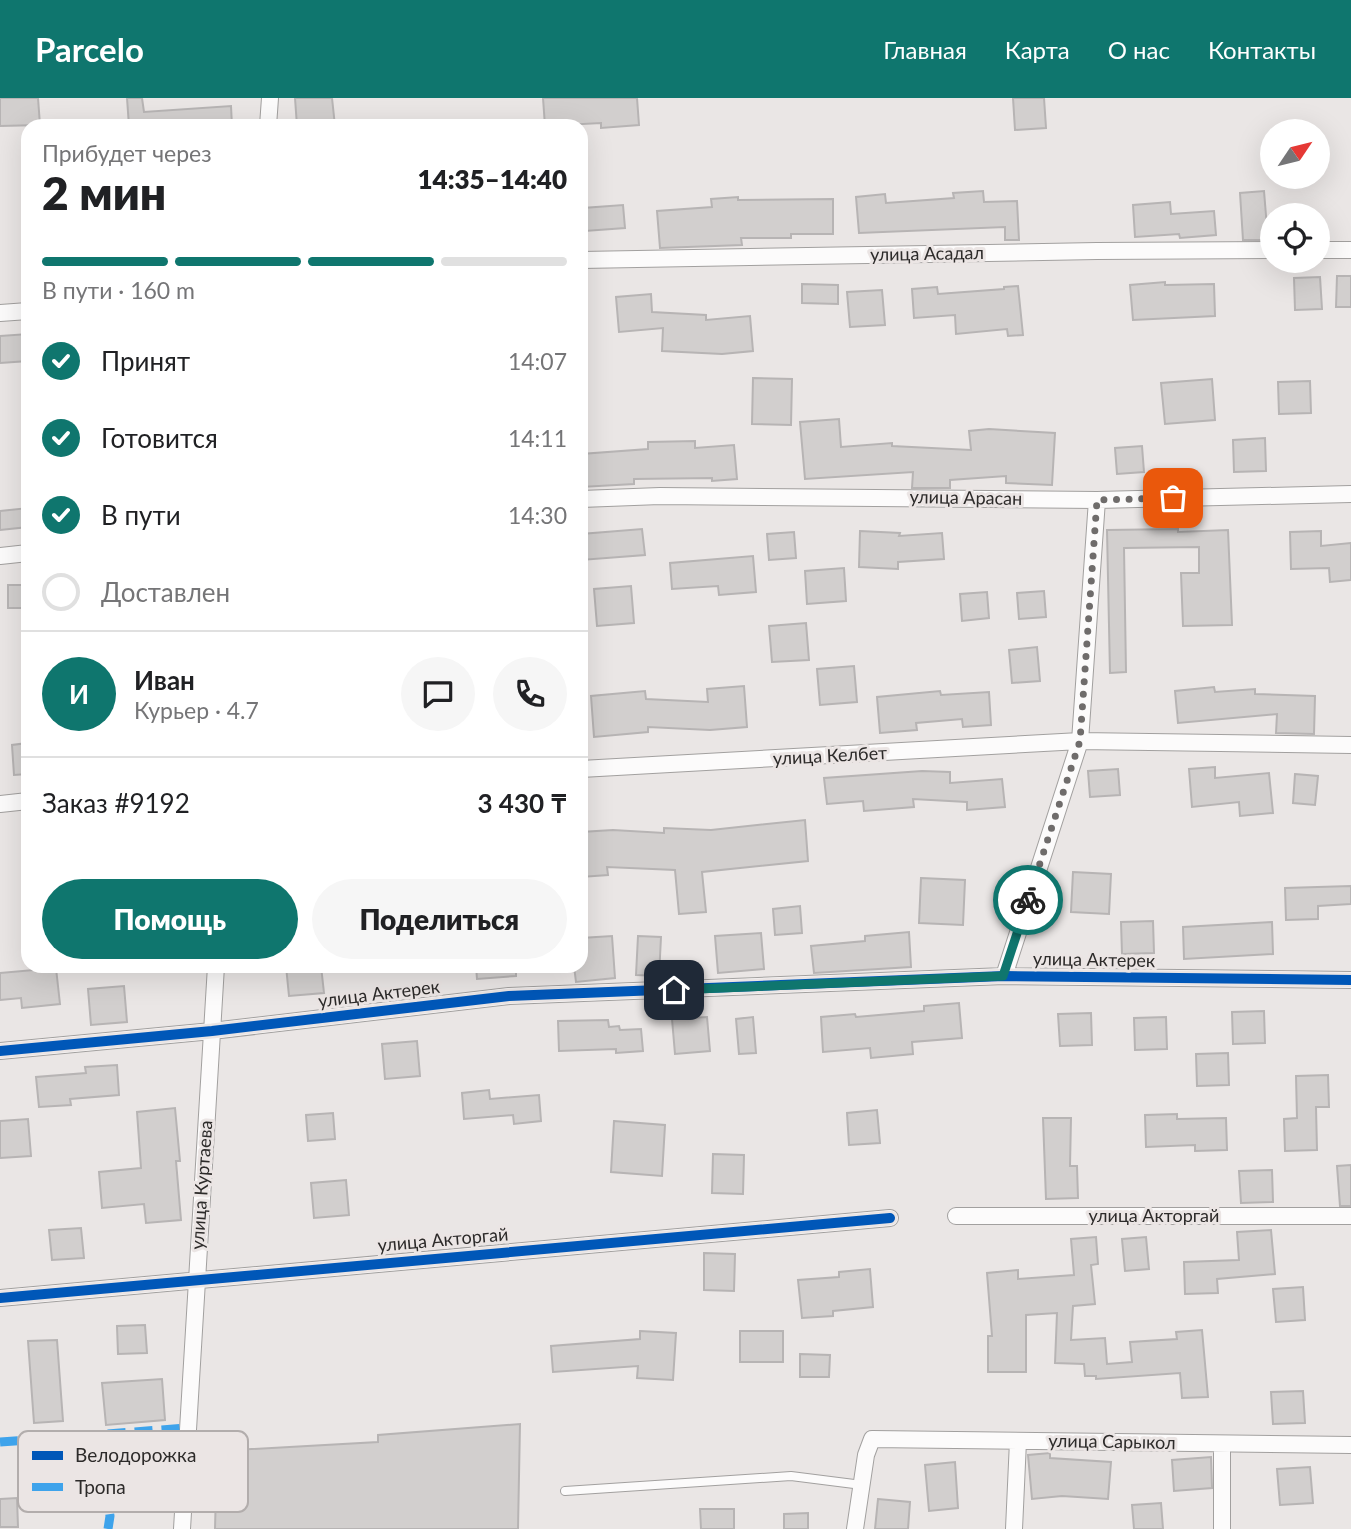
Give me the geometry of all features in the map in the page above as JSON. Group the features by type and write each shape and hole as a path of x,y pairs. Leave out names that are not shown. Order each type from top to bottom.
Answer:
{"street":[{"path":"268,119 270,98"},
{"name":"улица Асадал","path":"588,260 1260,250"},
{"path":"1330,250 1351,250"},
{"path":"0,313 21,311"},
{"name":"улица Арасан","path":"588,499 660,496 1097,500 1351,494"},
{"path":"1003,976 1080,741 1097,500"},
{"path":"0,556 21,554"},
{"name":"улица Келбет","path":"588,769 1080,741 1351,745"},
{"path":"0,804 21,802"},
{"name":"улица Куртаева","path":"187,1431 216,973"},
{"name":"улица Актерек","path":"0,1051 212,1031 509,996 1003,976 1351,981"},
{"name":"улица Акторгай","path":"956,1216 1351,1216"},
{"name":"улица Акторгай","path":"0,1298 890,1218"},
{"name":"улица Сарыкол","path":"862,1485 866,1455 873,1439 1351,1445"},
{"path":"1014,1529 1018,1441"},
{"path":"1222,1444 1222,1529"},
{"path":"855,1529 862,1485"}],"lane":[{"path":"565,1491 791,1476 862,1485"}],"building":[{"path":"0,98 38,98 40,119 21,119 21,125 0,126"},
{"path":"127,98 142,98 144,112 231,106 232,119 128,119"},
{"path":"295,98 332,98 334,119 296,119"},
{"path":"543,98 637,98 639,125 601,128 601,123 588,124 588,119 544,119"},
{"path":"1013,98 1044,98 1046,128 1015,130"},
{"path":"983,191 984,202 1017,201 1019,240 1005,240 1005,227 859,233 856,197 885,194 886,203 954,198 953,193"},
{"path":"1264,191 1265,203 1260,203 1260,240 1243,240 1240,193"},
{"path":"738,197 738,200 833,199 833,234 791,234 791,238 741,238 742,245 660,248 657,211 712,207 711,199"},
{"path":"1170,202 1171,214 1214,211 1216,235 1180,238 1179,234 1135,237 1133,205"},
{"path":"623,205 625,228 588,231 588,208"},
{"path":"1337,276 1351,276 1351,307 1336,307"},
{"path":"1320,277 1322,309 1295,310 1294,278"},
{"path":"1165,282 1165,285 1214,284 1215,316 1133,320 1130,285"},
{"path":"802,284 838,285 838,304 802,303"},
{"path":"1018,286 1023,335 1008,336 1007,329 956,334 955,315 914,318 912,289 937,287 938,294"},
{"path":"882,290 885,325 850,327 847,292"},
{"path":"651,294 652,312 706,315 706,320 750,316 753,351 722,354 662,351 663,328 619,332 616,297"},
{"path":"21,334 21,362 0,363 0,336"},
{"path":"753,378 792,379 791,425 752,424"},
{"path":"1212,379 1215,420 1165,424 1161,383"},
{"path":"1310,381 1311,413 1279,414 1278,382"},
{"path":"839,419 841,447 892,443 892,446 971,450 969,431 989,429 1055,433 1052,485 1006,483 1006,476 950,480 950,488 912,488 913,472 805,479 800,422"},
{"path":"1265,438 1266,471 1234,472 1233,440"},
{"path":"695,441 695,448 734,445 737,479 634,479 634,484 588,487 588,453 648,449 648,442"},
{"path":"1142,446 1144,472 1117,474 1115,448"},
{"path":"21,509 21,528 0,530 0,511"},
{"path":"642,529 645,555 588,559 588,533"},
{"path":"1178,529 1178,532 1228,530 1232,625 1183,626 1181,573 1199,573 1199,547 1124,548 1126,672 1110,673 1107,530"},
{"path":"860,531 900,533 899,536 942,533 944,559 898,562 898,569 859,567"},
{"path":"1321,531 1321,546 1351,543 1351,580 1330,582 1329,568 1291,569 1290,532"},
{"path":"794,532 796,558 769,560 767,534"},
{"path":"753,556 756,592 719,595 718,586 672,589 670,563"},
{"path":"844,568 846,601 807,604 805,571"},
{"path":"8,585 21,585 21,608 8,608"},
{"path":"631,586 634,623 597,626 594,589"},
{"path":"1044,591 1046,617 1019,619 1017,593"},
{"path":"987,592 989,618 962,621 960,594"},
{"path":"806,623 809,660 772,662 769,626"},
{"path":"1037,647 1040,681 1012,683 1009,650"},
{"path":"854,666 857,702 820,705 817,669"},
{"path":"744,686 747,727 710,730 648,727 648,732 594,737 591,696 645,691 646,699 708,702 707,689"},
{"path":"1214,687 1215,692 1255,689 1255,694 1315,696 1314,734 1276,733 1277,714 1178,723 1175,691"},
{"path":"940,691 941,695 989,692 991,725 963,727 962,719 916,723 917,730 880,733 877,697"},
{"path":"21,744 21,774 14,775 12,745"},
{"path":"1215,767 1215,778 1269,773 1273,813 1240,816 1239,802 1192,807 1189,769"},
{"path":"1118,769 1120,795 1090,797 1088,771"},
{"path":"922,771 950,772 950,783 1002,779 1005,807 967,810 967,802 913,799 914,807 864,811 863,801 827,804 824,778"},
{"path":"1295,774 1318,776 1315,805 1293,803"},
{"path":"805,820 808,861 702,872 706,912 679,914 675,870 607,867 608,875 588,876 588,832 664,833 664,828 711,830"},
{"path":"1073,872 1111,874 1109,914 1071,912"},
{"path":"921,878 965,880 963,925 919,923"},
{"path":"1351,886 1351,904 1318,906 1318,919 1286,920 1285,888"},
{"path":"800,906 802,933 775,935 773,909"},
{"path":"1153,921 1154,953 1122,954 1121,922"},
{"path":"1272,922 1273,954 1184,959 1183,927"},
{"path":"909,932 911,967 814,973 811,946 865,941 865,936"},
{"path":"761,933 764,969 718,973 715,936"},
{"path":"612,936 615,978 576,982 575,973 588,973 588,938"},
{"path":"638,936 661,937 659,976 636,975"},
{"path":"0,973 57,973 60,1004 22,1008 21,998 0,1000"},
{"path":"287,973 322,973 324,993 289,996"},
{"path":"477,973 516,973 516,976 477,979"},
{"path":"124,986 127,1022 91,1025 88,989"},
{"path":"959,1003 962,1038 912,1042 913,1054 871,1058 870,1048 823,1052 821,1017 924,1011 924,1006"},
{"path":"1264,1011 1265,1043 1233,1044 1232,1012"},
{"path":"1091,1013 1092,1045 1060,1046 1058,1014"},
{"path":"707,1017 710,1051 675,1054 672,1019"},
{"path":"753,1017 756,1053 739,1054 736,1019"},
{"path":"1166,1017 1167,1049 1135,1050 1134,1018"},
{"path":"608,1020 609,1027 619,1026 620,1030 641,1029 643,1051 559,1051 558,1021"},
{"path":"417,1041 420,1076 385,1079 382,1044"},
{"path":"1228,1053 1229,1085 1197,1086 1196,1054"},
{"path":"117,1065 119,1095 70,1099 71,1105 39,1107 36,1077 86,1073 85,1067"},
{"path":"1328,1075 1329,1107 1316,1107 1317,1150 1285,1151 1284,1119 1297,1118 1296,1076"},
{"path":"489,1090 490,1099 539,1095 541,1121 514,1124 513,1115 464,1119 462,1093"},
{"path":"175,1108 180,1161 176,1161 181,1220 146,1223 144,1204 102,1208 99,1172 141,1168 137,1112"},
{"path":"877,1110 880,1143 849,1145 847,1113"},
{"path":"333,1113 335,1139 308,1141 306,1115"},
{"path":"1177,1114 1177,1119 1226,1118 1227,1150 1195,1151 1195,1145 1146,1147 1145,1115"},
{"path":"1043,1118 1071,1118 1070,1166 1077,1166 1078,1198 1046,1199"},
{"path":"28,1119 31,1156 0,1158 0,1121"},
{"path":"614,1121 665,1125 662,1176 611,1172"},
{"path":"713,1154 744,1155 743,1194 712,1193"},
{"path":"1351,1165 1351,1206 1340,1206 1337,1166"},
{"path":"1272,1170 1273,1202 1241,1203 1239,1171"},
{"path":"346,1180 349,1215 314,1218 311,1183"},
{"path":"81,1228 84,1258 52,1260 49,1230"},
{"path":"1271,1230 1275,1274 1217,1279 1218,1293 1185,1294 1184,1262 1239,1260 1237,1232"},
{"path":"1096,1237 1098,1264 1091,1265 1095,1304 1073,1306 1071,1340 1105,1338 1107,1364 1132,1362 1130,1342 1177,1339 1176,1332 1202,1330 1208,1397 1182,1398 1180,1373 1096,1379 1096,1376 1085,1376 1084,1364 1055,1363 1057,1313 1026,1315 1026,1372 988,1372 988,1336 992,1336 987,1273 1018,1270 1018,1279 1074,1275 1071,1239"},
{"path":"1146,1237 1149,1269 1125,1271 1122,1239"},
{"path":"704,1253 735,1254 734,1291 704,1290"},
{"path":"870,1269 873,1307 833,1311 833,1316 802,1318 798,1280 839,1277 839,1272"},
{"path":"1303,1287 1305,1320 1276,1322 1273,1289"},
{"path":"145,1325 147,1353 118,1354 117,1326"},
{"path":"640,1331 676,1333 673,1380 637,1378 638,1366 553,1372 551,1346 640,1339"},
{"path":"740,1331 783,1331 783,1362 740,1362"},
{"path":"57,1340 63,1421 34,1423 28,1341"},
{"path":"800,1354 830,1355 829,1377 800,1377"},
{"path":"162,1379 165,1420 106,1425 102,1383"},
{"path":"1303,1391 1305,1423 1273,1424 1271,1392"},
{"path":"520,1424 518,1529 215,1529 215,1512 248,1512 248,1449 378,1442 378,1435"},
{"path":"1050,1453 1050,1458 1111,1462 1108,1499 1062,1496 1032,1499 1028,1455"},
{"path":"1211,1457 1212,1488 1174,1491 1172,1460"},
{"path":"955,1462 958,1508 929,1511 925,1465"},
{"path":"1310,1467 1313,1503 1280,1505 1277,1469"},
{"path":"17,1498 18,1527 0,1527 0,1499"},
{"path":"878,1499 910,1502 908,1529 875,1529"},
{"path":"1161,1503 1163,1529 1134,1529 1132,1505"},
{"path":"700,1509 734,1509 734,1529 701,1529"},
{"path":"808,1513 808,1529 784,1529 784,1514"}],"marked path":[{"path":"147,1431 187,1428"},
{"path":"0,1442 18,1441"},
{"path":"108,1529 109,1512"}],"cycle path":[{"path":"0,1051 212,1031 509,996 1004,976 1351,980"},
{"path":"0,1298 890,1218"}],"way so far":[{"path":"1028,900 1080,741 1097,500 1173,498"}],"route":[{"path":"674,990 1003,976 1028,900"}]}
